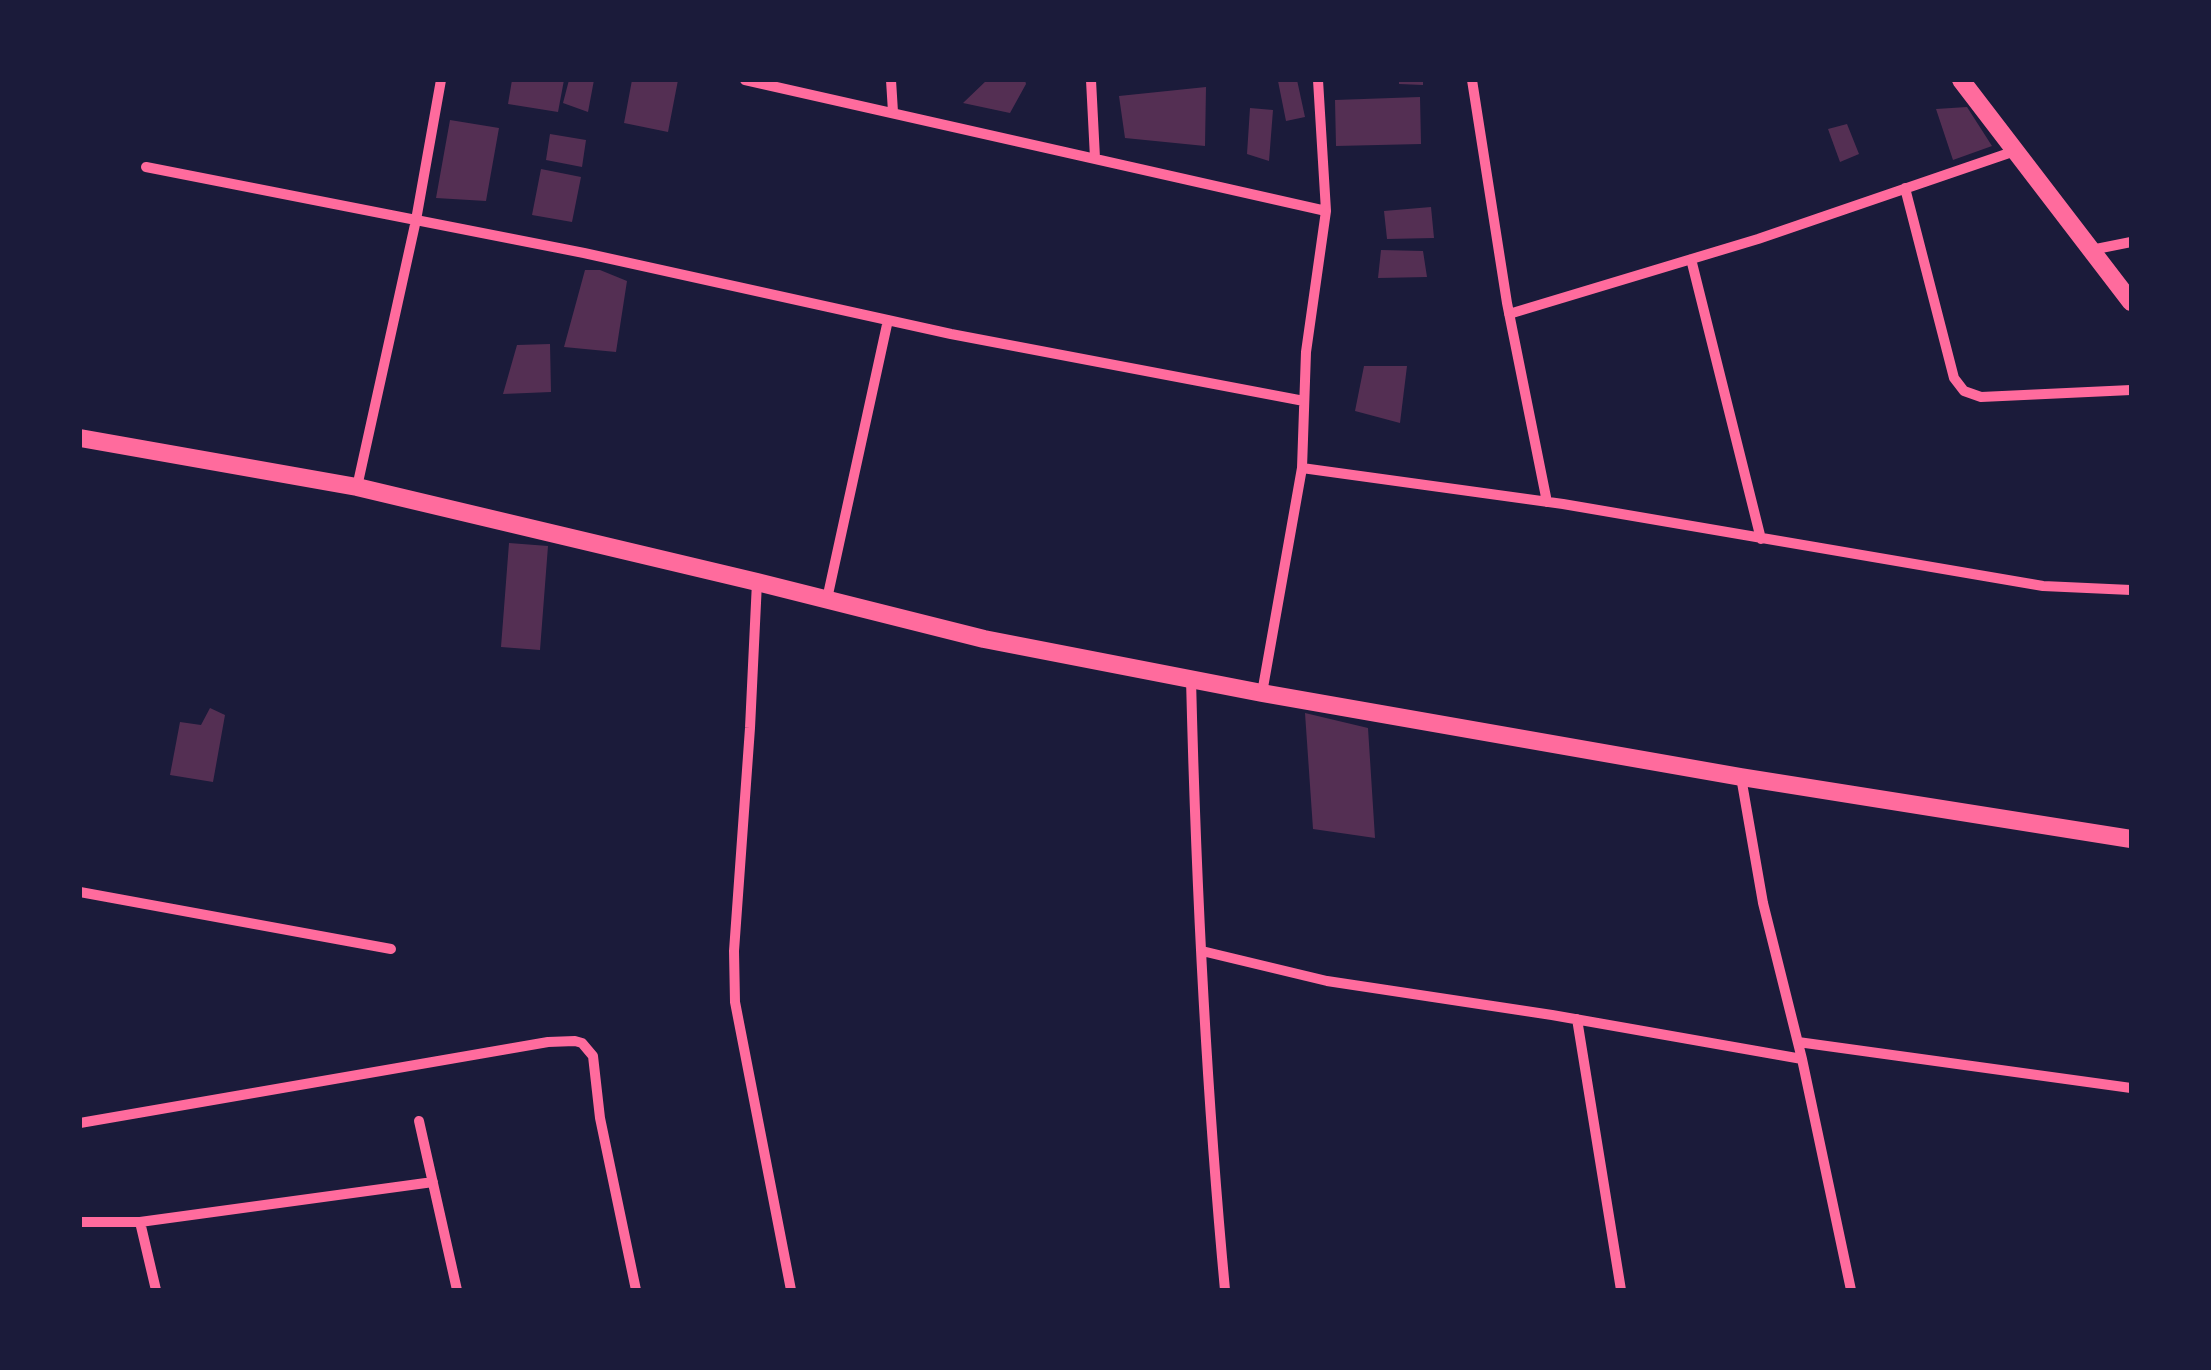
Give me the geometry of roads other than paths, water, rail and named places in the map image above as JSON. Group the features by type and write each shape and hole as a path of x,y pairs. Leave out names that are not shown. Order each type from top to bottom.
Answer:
{"street":[{"path":"356,488 416,220 441,80"},
{"path":"745,80 1326,211"},
{"path":"891,80 893,112"},
{"path":"1091,80 1095,158"},
{"path":"1262,693 1302,468 1306,352 1326,211 1318,80"},
{"path":"1472,80 1509,314 1547,502"},
{"path":"1961,80 2131,302"},
{"path":"1509,314 1690,259 2015,151"},
{"path":"146,167 1304,402"},
{"path":"1905,188 1954,378 1964,391 1982,397 2131,390"},
{"path":"2091,250 2131,242"},
{"path":"1690,259 1760,539"},
{"path":"827,599 888,320"},
{"path":"80,438 356,488 984,639 1262,693 1741,777 2131,840"},
{"path":"1302,468 1547,502 2043,586 2131,590"},
{"path":"758,582 734,1002 791,1290"},
{"path":"1191,679 1213,1164 1225,1290"},
{"path":"1741,777 1763,903 1854,1290"},
{"path":"80,892 392,949"},
{"path":"1202,951 1327,981 1577,1019 1802,1060"},
{"path":"1577,1019 1621,1290"},
{"path":"80,1123 548,1042 582,1043 592,1056 600,1118 636,1290"},
{"path":"1798,1042 2131,1088"},
{"path":"419,1121 457,1290"},
{"path":"80,1222 140,1222 433,1182"},
{"path":"140,1222 156,1290"}]}
